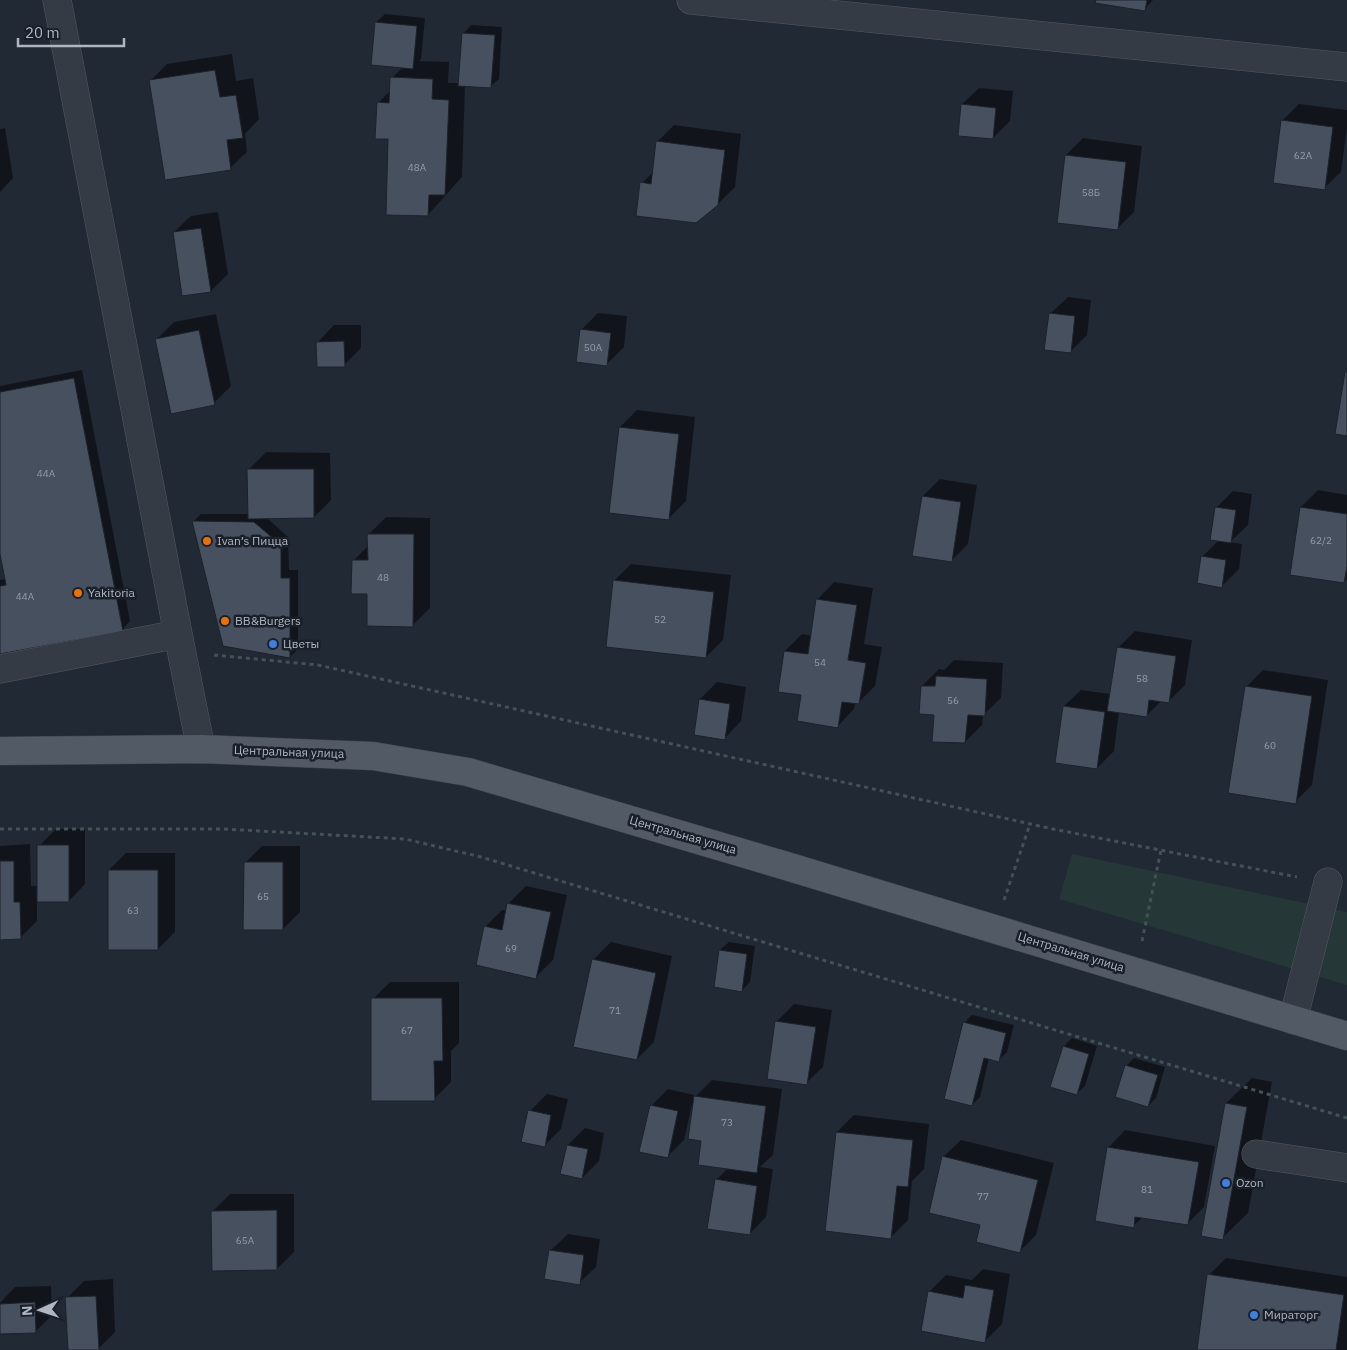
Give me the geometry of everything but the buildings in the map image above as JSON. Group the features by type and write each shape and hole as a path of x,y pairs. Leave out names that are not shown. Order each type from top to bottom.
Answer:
{"main road":[{"name":"Центральная улица","path":"0,751 201,749 373,756 468,772 994,928 1347,1036"}],"street":[{"path":"57,0 179,643 201,749"},
{"path":"691,0 1347,67"},
{"path":"0,668 179,643"},
{"path":"1294,1020 1328,882"},
{"path":"1256,1154 1347,1168"}],"path":[{"path":"179,643 318,665 1030,824 1328,882"},
{"path":"994,928 1030,824"},
{"path":"0,830 224,829 405,839 481,857 1347,1118"},
{"path":"1140,949 1161,850"}],"shaded area":[{"path":"1072,854 1347,912 1347,985 1059,899"}],"place":[{"name":"Ivan’s Пицца","path":"207,541"},
{"name":"Yakitoria","path":"78,593"},
{"name":"BB&Burgers","path":"225,621"},
{"name":"Цветы","path":"273,644"},
{"name":"Ozon","path":"1226,1183"},
{"name":"Мираторг","path":"1254,1315"}]}
